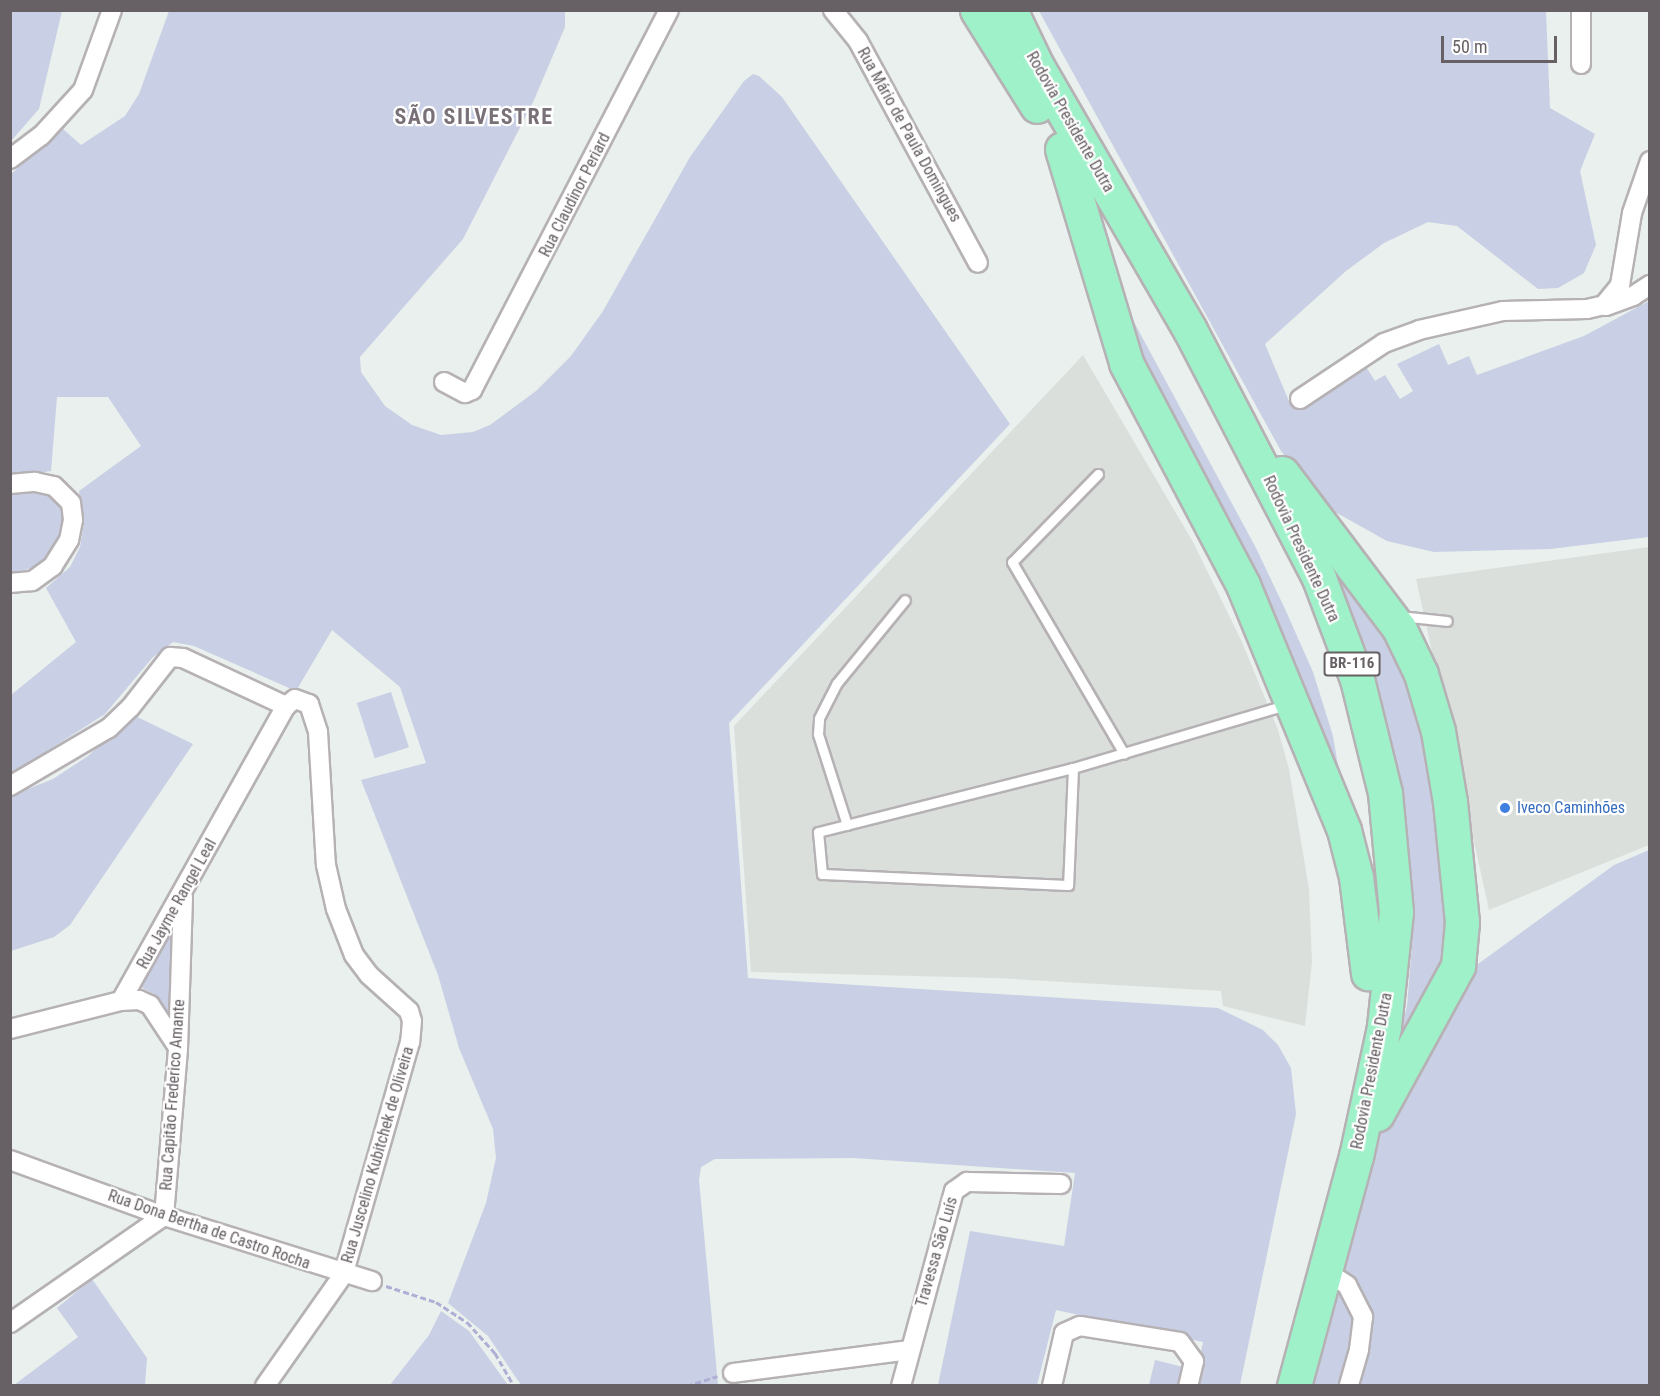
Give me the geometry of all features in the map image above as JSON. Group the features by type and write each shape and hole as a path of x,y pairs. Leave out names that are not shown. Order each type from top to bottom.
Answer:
{"highway":[{"path":"977,10 1037,106"},
{"name":"Rodovia Presidente Dutra","path":"987,10 1037,106 1231,450 1319,638 1354,747 1372,858 1368,973 1356,1069 1275,1386"},
{"name":"Rodovia Presidente Dutra","path":"1010,10 1236,418 1300,540 1335,619 1357,679 1385,793 1396,912 1384,1027 1356,1156 1327,1272 1312,1313 1294,1386"},
{"path":"1062,150 1126,363 1243,585 1344,830 1356,877 1368,973"},
{"path":"1236,418 1390,615 1421,674 1438,731 1458,868 1462,949 1449,985 1356,1156"}],"street":[{"path":"10,159 41,136 83,90 112,10"},
{"name":"Rua Claudinor Periard","path":"444,382 469,392 479,378 669,10"},
{"name":"Rua Mário de Paula Domingues","path":"833,10 858,41 978,264"},
{"path":"1581,10 1581,64"},
{"path":"1596,308 1611,299 1620,285 1632,213 1650,161"},
{"path":"1300,399 1384,343 1419,330 1503,311 1596,308 1617,303 1650,285"},
{"path":"10,484 35,482 54,486 67,496 73,509 69,540 53,566 32,581 10,583"},
{"path":"10,786 109,728 130,708 170,657 183,658 286,706"},
{"name":"Rua Juscelino Kubitchek de Oliveira","path":"265,1386 343,1275 410,1042 412,1021 409,1011 369,975 354,955 344,933 326,865 316,719 313,710 304,701 295,699 286,706"},
{"name":"Rua Jayme Rangel Leal","path":"121,1001 183,895 286,706"},
{"name":"Rua Capitão Frederico Amante","path":"164,1216 178,1049 183,895"},
{"path":"10,1029 121,1001 139,1000 150,1005 178,1049"},
{"name":"Rua Dona Bertha de Castro Rocha","path":"10,1160 164,1216 343,1275 372,1281"},
{"name":"Travessa São Luís","path":"901,1386 909,1350 956,1188 969,1182 1061,1184"},
{"path":"10,1323 164,1216"},
{"path":"1327,1272 1347,1285 1363,1317 1359,1350 1349,1386"},
{"path":"1052,1386 1062,1337 1072,1327 1182,1344 1194,1361 1188,1386"},
{"path":"733,1373 909,1350"}],"lane":[{"path":"1098,474 1012,562 1124,754"},
{"path":"847,825 818,734 819,718 837,683 905,600"},
{"path":"1390,615 1447,621"},
{"path":"1073,768 1068,885 822,874 818,832 1073,768 1292,703"}],"path":[{"path":"372,1281 452,1311 482,1338 514,1386"},
{"path":"687,1386 733,1373"}],"shaded area":[{"path":"11,10 62,11 39,109 11,141"},
{"path":"169,11 565,11 565,27 534,100 463,239 360,357 361,372 385,406 412,425 441,435 473,432 490,425 536,391 571,356 603,311 690,157 744,81 753,74 759,76 782,97 1010,424 729,723 748,978 1218,1008 1263,1030 1278,1045 1291,1068 1296,1114 1240,1385 1194,1385 1203,1342 1056,1310 1037,1385 938,1385 970,1231 1064,1246 1075,1173 854,1158 715,1159 701,1167 699,1180 718,1385 521,1385 488,1336 448,1303 486,1203 496,1158 493,1129 459,1048 438,975 361,780 426,763 400,687 332,630 296,691 194,646 173,642 153,657 105,714 11,774 11,695 76,642 46,588 70,567 80,547 84,523 79,491 141,446 108,397 57,397 51,471 11,477 11,174 63,129 81,145 125,116 139,94"},
{"path":"1039,11 1546,11 1550,108 1595,134 1580,171 1596,245 1584,273 1558,288 1538,289 1457,226 1428,222 1384,243 1346,271 1265,344 1291,406 1363,362 1375,381 1385,375 1400,399 1413,391 1397,364 1439,344 1448,365 1469,356 1477,375 1584,336 1649,301 1649,537 1550,549 1434,552 1387,541 1328,508 1281,451"},
{"path":"1108,274 1256,548 1313,672 1333,736 1348,825 1154,395"},
{"path":"1083,355 1193,542 1242,642 1278,730 1289,769 1309,889 1312,962 1305,1026 1223,1006 1221,991 995,978 751,972 734,726"},
{"path":"21,490 47,492 59,502 65,530 52,554 41,564 11,575 11,493"},
{"path":"1298,507 1354,580 1402,665 1432,768 1452,958 1393,1065 1407,1006 1413,933 1413,893 1401,799"},
{"path":"1649,547 1649,845 1489,910 1416,579"},
{"path":"391,692 409,747 375,758 357,703"},
{"path":"133,715 193,744 70,925 54,937 11,951 10,796 53,779 88,756"},
{"path":"1649,850 1649,1385 1310,1386 1378,1130 1474,967 1614,865"},
{"path":"179,915 173,1020 154,994 137,985"},
{"path":"92,1279 147,1358 145,1385 14,1385 78,1337 57,1308"},
{"path":"441,1311 469,1331 508,1385 390,1385 429,1335"},
{"path":"1155,1360 1183,1367 1179,1385 1149,1385"}],"place":[{"name":"Iveco Caminhões","path":"1505,808"}],"district":[{"name":"SÃO SILVESTRE","path":"474,117"}]}
